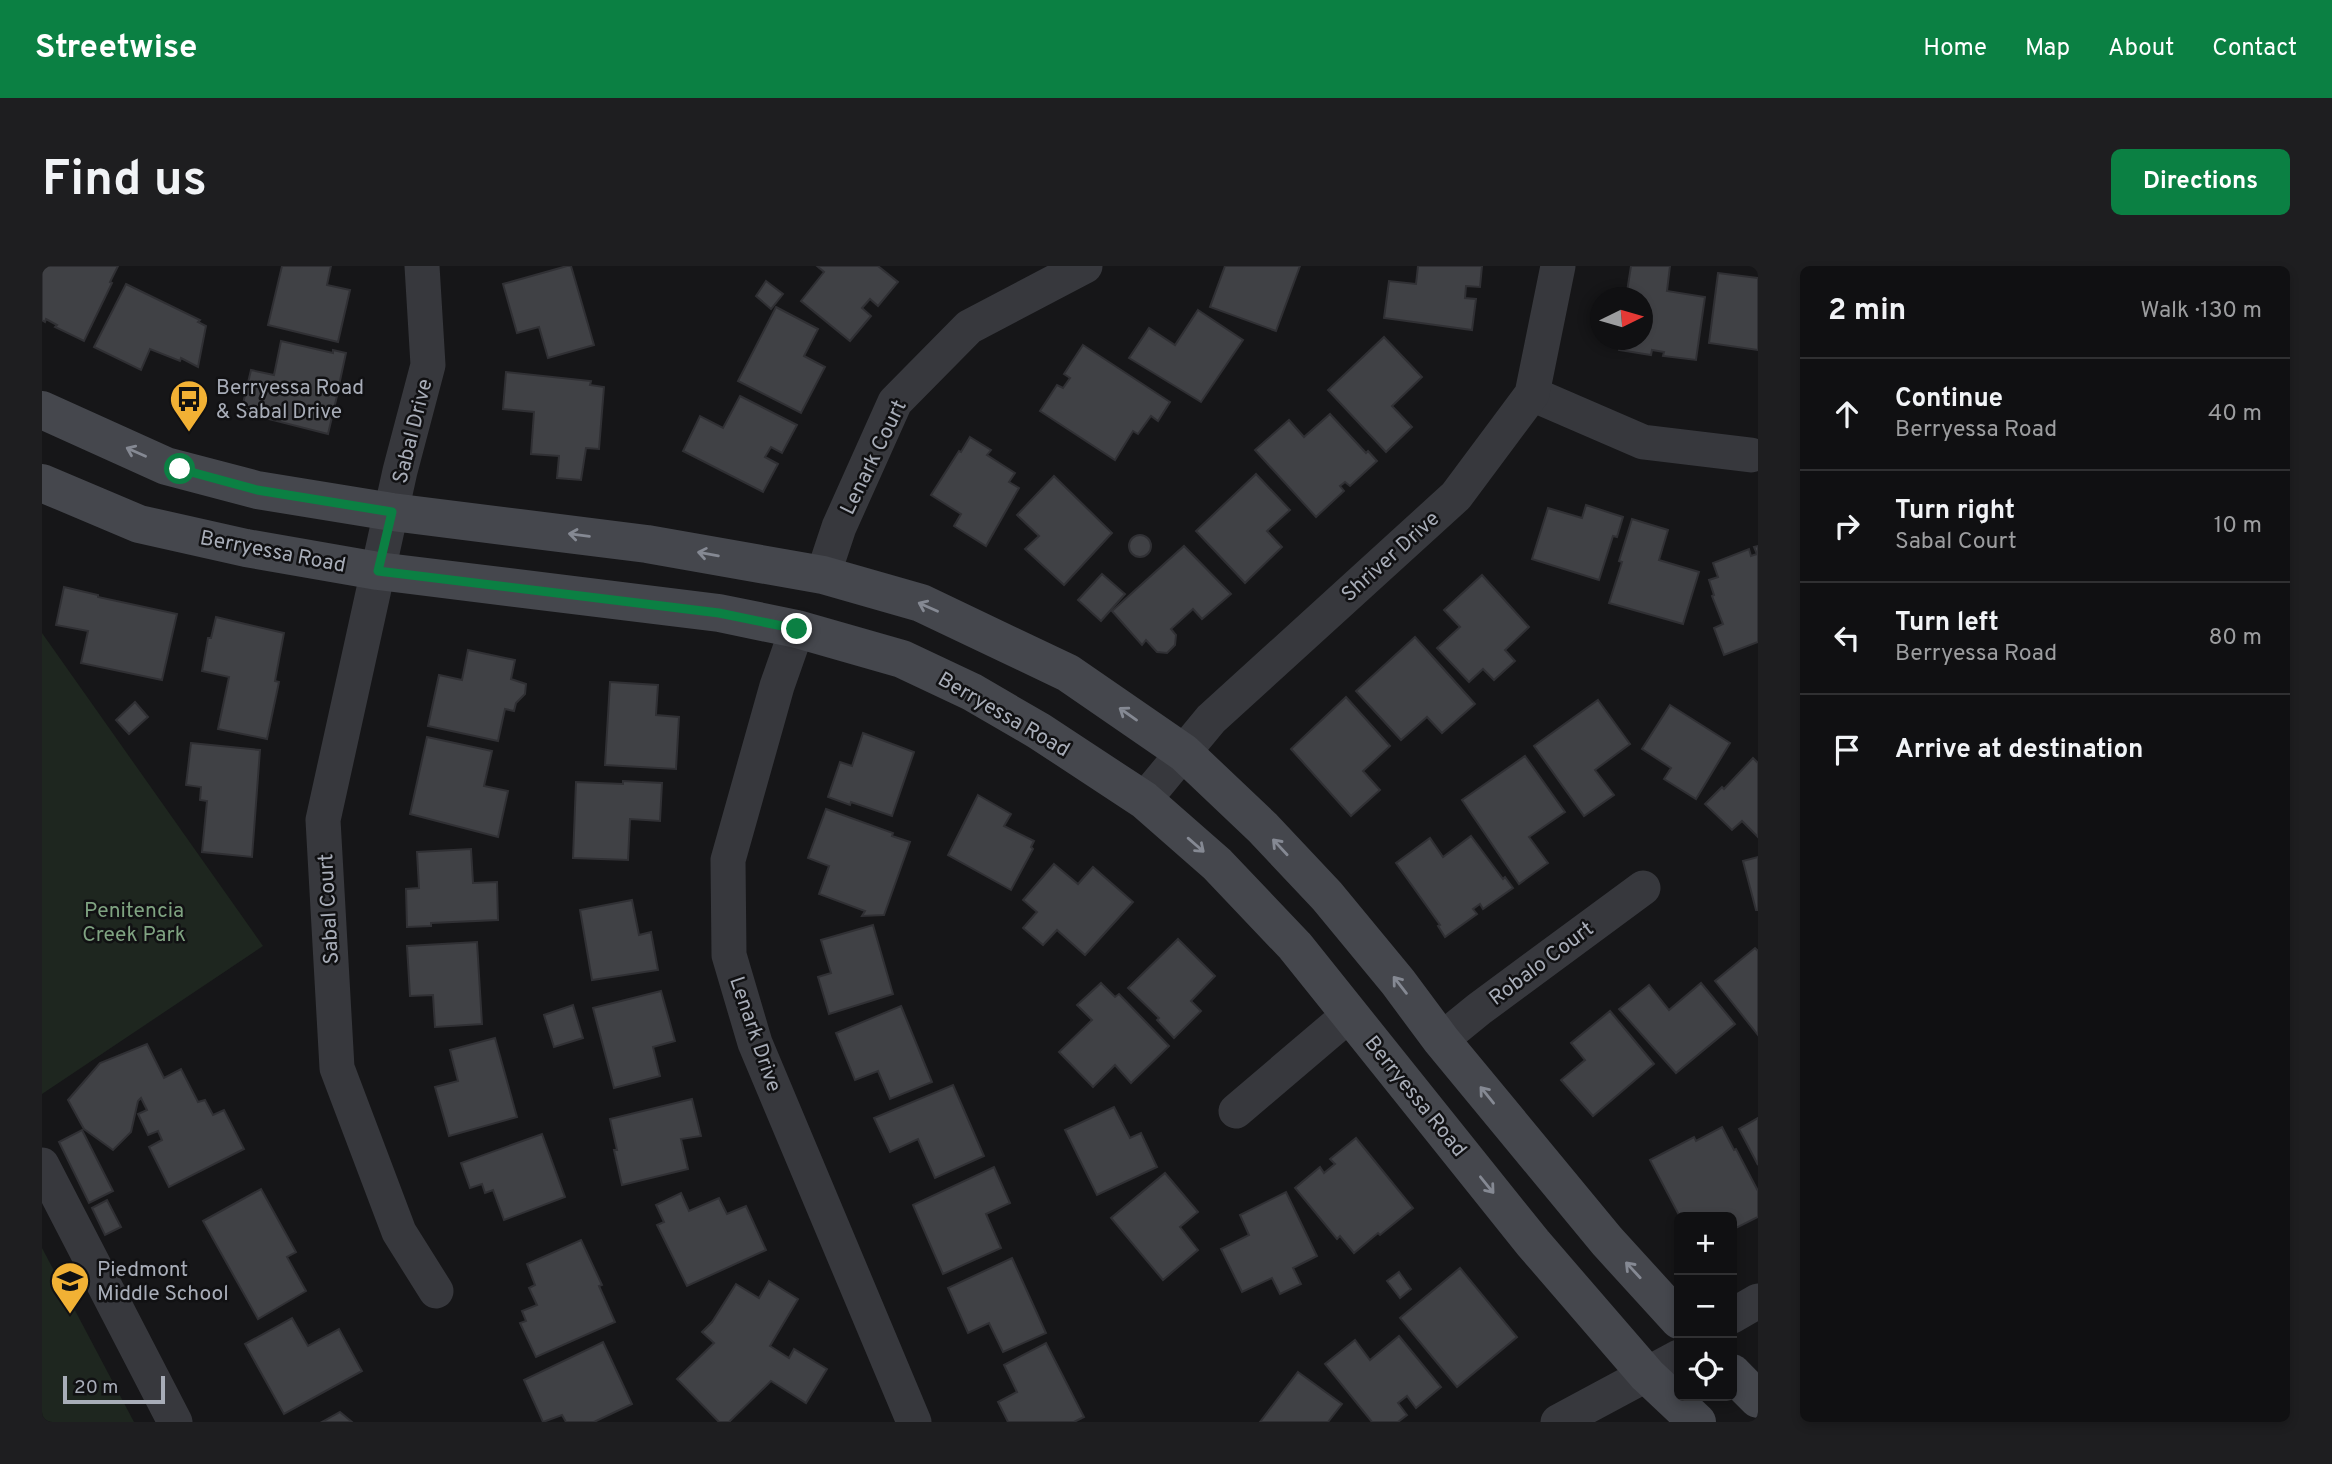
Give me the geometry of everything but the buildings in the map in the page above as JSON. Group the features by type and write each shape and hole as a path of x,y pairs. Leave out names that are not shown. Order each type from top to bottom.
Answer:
{"main road":[{"path":"42,410 166,466 257,490 392,512 647,544 823,575 921,603 1068,673 1184,753 1263,828 1398,982 1441,1040 1607,1241 1674,1315"},
{"name":"Berryessa Road","path":"42,482 139,524 246,548 378,571 719,613 797,629 902,659 972,692 1040,731 1144,800 1217,864 1295,946 1533,1243 1663,1366 1697,1422"},
{"path":"1737,1378 1758,1399"}],"street":[{"name":"Sabal Drive","path":"392,512 428,365 422,266"},
{"name":"Lenark Court","path":"823,575 839,527 895,402 969,327 1085,266"},
{"name":"Shriver Drive","path":"1144,800 1211,719 1456,496 1532,394 1558,266"},
{"path":"1532,394 1643,442 1751,455"},
{"name":"Sabal Court","path":"392,512 323,820 337,1068 399,1232 436,1292"},
{"name":"Lenark Drive","path":"797,629 777,686 728,860 729,955 755,1043 914,1422"},
{"name":"Robalo Court","path":"1441,1040 1643,888"},
{"path":"1236,1111 1350,1014"},
{"path":"42,1165 175,1422"},
{"path":"1737,1313 1758,1301"},
{"path":"1558,1422 1663,1366"}],"green space":[{"name":"Penitencia Creek Park","path":"42,633 263,946 42,1094"},
{"name":"Piedmont Middle School","path":"42,1248 134,1422 42,1422"}],"place":[{"name":"Berryessa Road & Sabal Drive","path":"189,433"},
{"name":"Piedmont Middle School","path":"70,1315"}],"route":[{"path":"180,469 257,490 392,512 378,571 719,613 797,629"}]}
